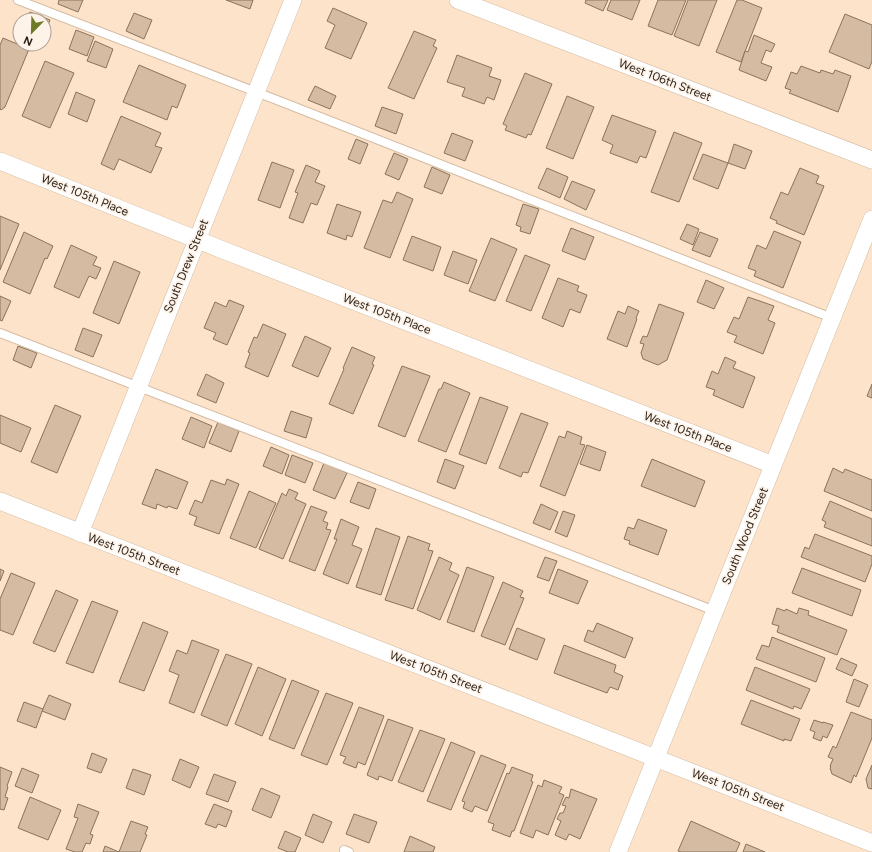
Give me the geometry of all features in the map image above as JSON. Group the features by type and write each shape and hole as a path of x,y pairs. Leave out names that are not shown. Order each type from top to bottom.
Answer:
{"street":[{"name":"South Drew Street","path":"80,533 293,0"},
{"name":"West 106th Street","path":"458,0 872,160"},
{"name":"West 105th Place","path":"0,161 773,465"},
{"name":"South Wood Street","path":"618,852 872,219"},
{"name":"West 105th Street","path":"0,502 872,843"}],"lane":[{"path":"18,0 832,318"},
{"path":"0,333 715,611"}],"building":[{"path":"59,0 83,0 78,12 58,4"},
{"path":"226,0 253,0 250,9"},
{"path":"586,0 608,0 603,11 585,3"},
{"path":"611,0 640,0 632,20 607,10"},
{"path":"658,0 686,0 672,35 648,26"},
{"path":"688,0 717,0 699,46 674,36"},
{"path":"737,0 742,0 762,8 741,62 716,52"},
{"path":"333,8 367,23 351,59 325,48 335,25 327,21"},
{"path":"134,13 152,20 144,39 126,31"},
{"path":"845,14 872,25 872,61 869,69 829,52"},
{"path":"76,30 94,37 87,56 69,49"},
{"path":"414,31 436,40 433,46 437,48 414,99 388,88"},
{"path":"754,35 775,44 771,52 766,50 761,63 772,67 766,81 739,70 745,51 748,52"},
{"path":"3,38 12,42 12,52 28,52 5,107 1,110 0,109 0,45"},
{"path":"95,41 113,49 106,68 87,61"},
{"path":"457,55 492,68 489,76 501,80 494,100 487,97 484,104 462,96 465,88 447,82"},
{"path":"45,61 74,73 50,128 22,116"},
{"path":"139,65 186,85 177,108 172,106 167,120 123,102"},
{"path":"801,66 820,73 821,70 833,74 835,70 851,76 838,112 789,93 791,90 785,88 791,72 797,74"},
{"path":"525,73 552,84 531,135 528,134 526,138 505,130 507,126 503,124"},
{"path":"315,86 336,96 330,109 308,100"},
{"path":"76,92 95,100 87,122 68,114"},
{"path":"567,96 594,107 573,159 546,148"},
{"path":"382,107 403,114 396,134 375,126"},
{"path":"612,115 656,131 646,158 640,156 637,163 610,153 613,145 602,140"},
{"path":"121,116 161,133 155,146 162,148 151,173 119,159 114,170 101,164"},
{"path":"674,132 702,143 679,202 651,192"},
{"path":"452,133 473,141 465,161 444,153"},
{"path":"356,139 368,144 360,164 348,159"},
{"path":"734,144 752,151 745,169 728,163"},
{"path":"394,153 408,159 399,180 385,174"},
{"path":"703,154 728,163 718,189 693,179"},
{"path":"272,162 294,170 280,208 258,200"},
{"path":"306,165 320,171 315,182 325,186 317,205 311,203 303,223 289,218 298,193 295,192"},
{"path":"432,167 450,175 442,194 424,187"},
{"path":"547,168 568,177 560,198 538,188"},
{"path":"800,168 819,176 816,183 824,186 804,235 776,223 777,221 770,218 781,192 788,195"},
{"path":"572,181 595,190 586,210 564,199"},
{"path":"397,192 413,199 390,258 364,248 383,200 392,203"},
{"path":"337,204 361,212 352,237 347,235 346,240 327,233"},
{"path":"523,204 539,209 530,234 520,231 521,227 516,225"},
{"path":"0,216 19,224 0,270"},
{"path":"687,224 699,229 693,245 680,239"},
{"path":"571,228 594,237 585,260 562,251"},
{"path":"774,231 801,242 783,288 754,276 756,271 748,268 757,245 766,249"},
{"path":"24,232 53,246 47,259 45,258 30,294 3,282"},
{"path":"700,232 718,239 710,257 692,250"},
{"path":"412,236 441,247 433,271 403,260"},
{"path":"491,238 517,249 495,301 469,291"},
{"path":"71,245 97,257 93,265 101,268 96,279 89,276 79,298 54,287"},
{"path":"453,251 477,260 468,284 444,275"},
{"path":"525,255 550,265 531,311 506,301"},
{"path":"114,261 140,272 119,324 93,313"},
{"path":"558,278 579,286 577,291 587,295 580,313 570,309 563,327 542,318"},
{"path":"706,280 724,288 714,309 697,302"},
{"path":"0,296 11,301 2,321 0,320"},
{"path":"748,297 774,306 768,320 775,323 763,354 734,342 737,336 727,332 734,317 739,319"},
{"path":"229,300 244,306 227,345 213,339 216,333 204,328 215,302 226,307"},
{"path":"659,304 684,313 667,360 658,365 643,359 641,353 644,344 640,343 643,336 647,337"},
{"path":"628,306 639,311 627,347 607,339 618,311 625,314"},
{"path":"263,324 286,334 268,377 245,367 250,353 248,352 254,337 257,338"},
{"path":"83,328 102,335 93,357 75,350"},
{"path":"305,336 331,348 318,377 292,366"},
{"path":"18,346 37,353 31,368 13,360"},
{"path":"352,347 375,357 372,364 374,365 353,414 329,404"},
{"path":"725,357 736,362 733,368 755,377 743,408 713,395 715,390 706,387 712,371 718,374"},
{"path":"402,366 430,376 405,437 378,426"},
{"path":"206,374 224,383 216,403 197,395"},
{"path":"444,382 470,393 446,452 418,441 439,389 441,389"},
{"path":"872,384 872,398 867,396"},
{"path":"480,397 508,407 486,464 459,454"},
{"path":"55,405 81,416 57,473 31,462"},
{"path":"291,411 312,418 306,438 284,431"},
{"path":"521,413 548,423 528,473 523,472 521,477 499,468"},
{"path":"0,415 31,428 21,452 0,443"},
{"path":"191,417 212,426 204,448 182,439"},
{"path":"218,422 239,431 231,452 209,443"},
{"path":"567,431 582,437 580,444 585,445 565,496 540,486 559,436 565,438"},
{"path":"587,445 606,452 600,471 580,464"},
{"path":"271,447 289,455 282,474 263,466"},
{"path":"292,455 313,463 305,483 285,475"},
{"path":"445,459 464,466 455,489 437,482"},
{"path":"652,459 705,481 695,507 641,486"},
{"path":"324,463 347,473 335,499 313,490"},
{"path":"833,468 843,473 845,469 872,480 872,511 824,491"},
{"path":"156,469 188,482 177,509 168,506 167,508 157,504 156,509 142,504"},
{"path":"227,479 239,484 219,534 194,525 197,517 189,514 195,500 202,503 211,480 225,485"},
{"path":"358,482 376,489 369,509 350,502"},
{"path":"289,489 298,493 295,499 306,504 283,559 259,549 282,493 286,496"},
{"path":"249,491 276,503 256,548 230,538"},
{"path":"830,501 872,519 872,546 824,527 826,522 822,520"},
{"path":"541,504 558,512 550,530 533,523"},
{"path":"311,506 327,512 323,521 328,523 326,529 331,530 315,571 289,561"},
{"path":"563,511 575,515 567,537 555,532"},
{"path":"341,519 359,527 352,545 362,549 348,584 323,574 337,539 334,539"},
{"path":"638,519 667,530 658,555 629,544 630,541 624,539 628,527 634,529"},
{"path":"376,528 400,537 381,595 356,587"},
{"path":"815,534 872,556 872,564 865,582 801,557 805,547 809,549"},
{"path":"408,536 430,544 428,550 433,551 413,609 385,600"},
{"path":"439,557 452,563 449,570 459,575 440,620 417,610"},
{"path":"545,557 557,561 549,581 537,577"},
{"path":"467,567 494,577 474,632 447,622"},
{"path":"802,568 861,590 852,616 792,593"},
{"path":"0,569 4,571 0,581"},
{"path":"558,569 588,581 578,604 549,593"},
{"path":"11,573 35,583 13,635 0,630 0,599"},
{"path":"503,582 523,591 520,597 524,598 505,645 481,636"},
{"path":"56,590 78,600 55,652 33,643"},
{"path":"92,601 118,611 93,673 66,663"},
{"path":"777,608 785,611 786,609 797,614 799,608 809,611 808,615 847,630 837,655 777,632 779,626 772,624"},
{"path":"143,622 168,632 144,691 119,682"},
{"path":"597,623 633,638 625,658 584,641 588,630 593,632"},
{"path":"517,628 545,639 537,660 509,649"},
{"path":"772,637 825,658 816,682 756,659 762,645 769,647"},
{"path":"192,640 219,650 194,713 169,703 179,675 169,671 177,650 187,654"},
{"path":"564,645 616,665 614,672 623,676 618,690 610,687 607,693 554,673"},
{"path":"226,654 252,664 227,726 201,715"},
{"path":"841,658 857,665 852,676 836,669"},
{"path":"258,667 286,679 262,736 235,724"},
{"path":"755,667 810,689 801,709 794,706 793,709 746,690"},
{"path":"854,679 868,685 859,707 846,702"},
{"path":"292,680 319,691 294,749 269,739"},
{"path":"326,693 353,703 327,765 301,755"},
{"path":"49,695 71,704 65,720 42,711"},
{"path":"751,700 800,719 791,741 784,739 784,741 741,724"},
{"path":"24,702 43,709 36,728 17,721"},
{"path":"359,707 384,716 365,765 358,762 356,768 343,763 346,757 340,755"},
{"path":"851,712 872,720 872,738 856,777 854,775 851,783 832,774 830,766 833,759 828,757 833,746 836,748"},
{"path":"388,719 413,728 392,781 379,776 378,780 367,775"},
{"path":"814,720 833,725 827,738 823,736 821,741 813,738 815,732 810,730"},
{"path":"420,730 445,739 423,792 398,782"},
{"path":"451,742 475,752 451,810 427,801"},
{"path":"92,753 107,759 101,773 87,768"},
{"path":"481,755 506,765 487,811 475,806 472,812 463,808 465,802 462,801"},
{"path":"180,759 199,767 190,788 172,780"},
{"path":"872,765 872,789 868,788 866,779"},
{"path":"0,767 12,772 7,786 5,797 8,798 4,810 0,809"},
{"path":"512,767 533,775 531,781 533,782 514,831 512,831 510,837 492,830 494,824 488,822 507,773 509,774"},
{"path":"22,768 39,775 32,793 15,786"},
{"path":"133,769 151,775 144,795 126,788"},
{"path":"214,774 236,782 228,802 206,794"},
{"path":"544,780 562,787 559,793 564,795 548,835 536,830 533,838 520,833 538,785 542,787"},
{"path":"261,788 280,796 271,818 252,810"},
{"path":"571,789 597,799 580,839 569,834 566,840 555,835 561,821 557,819 560,813 563,813 566,806 562,805 566,797 569,798"},
{"path":"30,797 61,810 48,840 18,828"},
{"path":"78,804 99,812 90,834 93,835 90,844 86,843 82,852 75,852 66,849 78,818 74,817"},
{"path":"214,804 232,811 226,827 218,824 216,828 205,824"},
{"path":"313,814 332,822 323,843 305,835"},
{"path":"354,814 377,822 369,843 346,834"},
{"path":"131,821 148,827 145,834 147,835 140,852 119,852"},
{"path":"691,821 740,843 736,852 678,851"},
{"path":"285,831 301,838 295,852 288,852 278,848"},
{"path":"410,836 435,847 433,852 404,852"},
{"path":"746,844 765,852 743,852"},
{"path":"105,846 119,852 103,852"}]}
